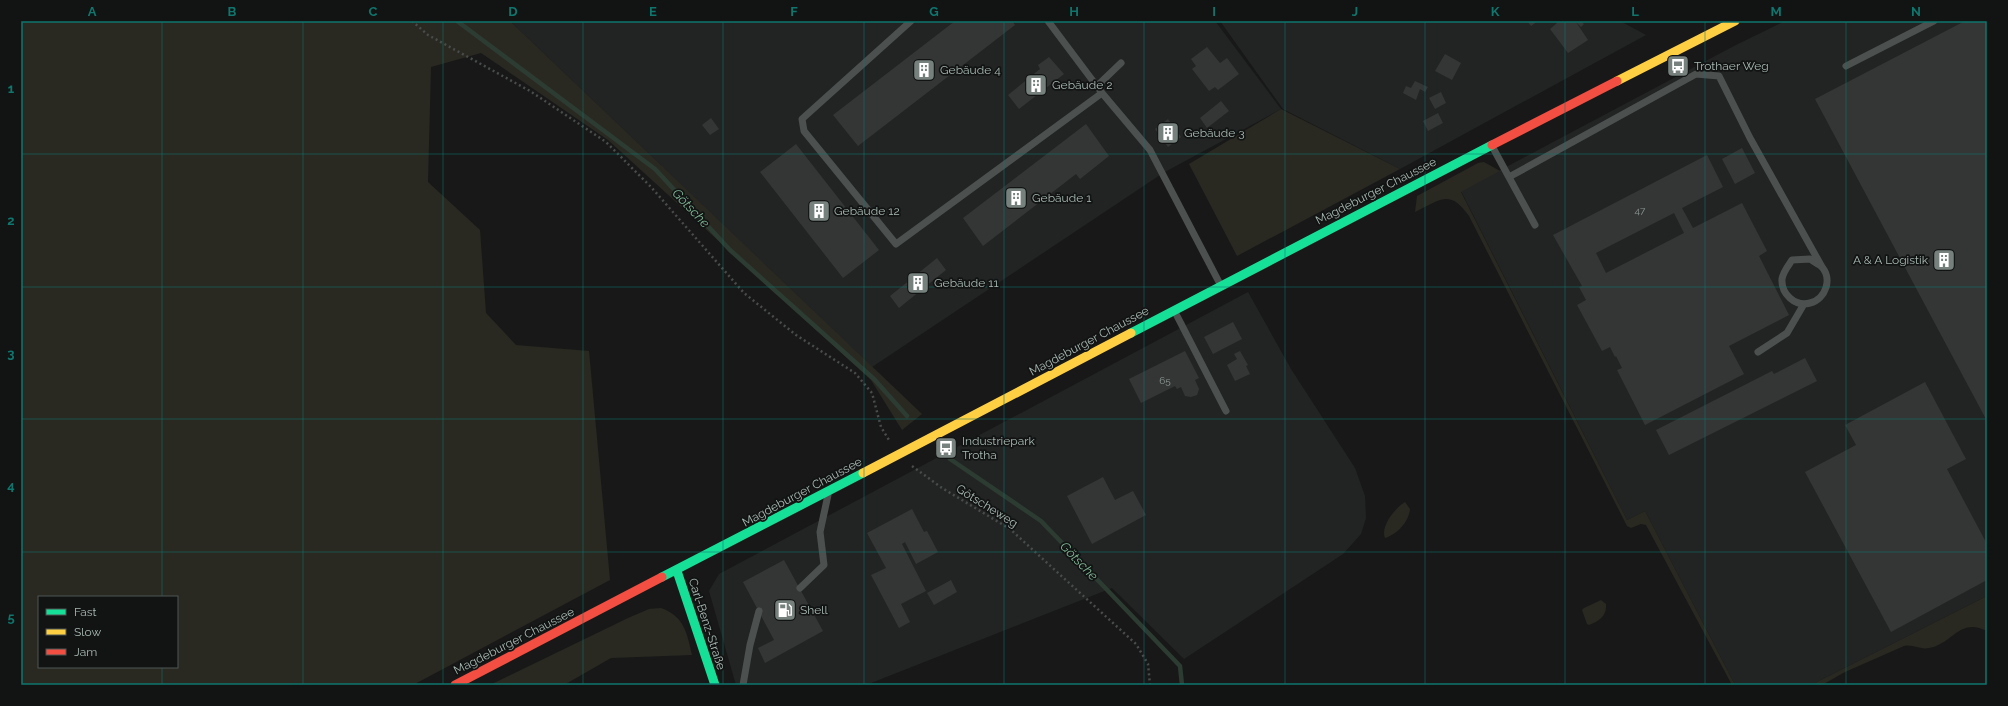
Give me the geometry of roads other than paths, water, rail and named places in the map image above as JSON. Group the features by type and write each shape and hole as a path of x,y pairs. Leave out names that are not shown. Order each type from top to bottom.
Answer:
{"main road":[{"name":"Magdeburger Chaussee","path":"455,685 677,571 1221,285 1735,21"},
{"name":"Carl-Benz-Straße","path":"677,571 715,685"}],"lane":[{"path":"911,21 802,119 804,131 896,244 1102,93"},
{"path":"1048,21 1102,93 1150,150 1221,285"},
{"path":"1846,66 1934,21"},
{"path":"1097,86 1120,63"},
{"path":"1509,177 1696,74 1719,76 1750,138 1822,267 1827,282 1826,289 1817,300 1804,304 1790,299 1786,294 1782,279 1784,271 1792,260 1810,259 1822,267"},
{"path":"1492,145 1535,225"},
{"path":"1758,352 1787,333 1804,304"},
{"path":"1174,310 1226,411"},
{"path":"800,588 824,565 820,532 829,491"},
{"path":"743,685 750,645 759,611"}],"waterway":[{"name":"Götsche","path":"457,21 655,169 730,250 874,379 907,416"},
{"name":"Götsche","path":"950,459 1041,521 1180,666 1182,685"}],"place":[{"name":"Trothaer Weg","path":"1678,66"},
{"name":"Gebäude 4","path":"924,70"},
{"name":"Gebäude 2","path":"1036,85"},
{"name":"Gebäude 3","path":"1168,133"},
{"name":"Gebäude 1","path":"1016,198"},
{"name":"Gebäude 12","path":"819,211"},
{"name":"A & A Logistik","path":"1944,260"},
{"name":"Gebäude 11","path":"918,283"},
{"name":"Industriepark Trotha","path":"946,448"},
{"name":"Shell","path":"785,610"}]}
